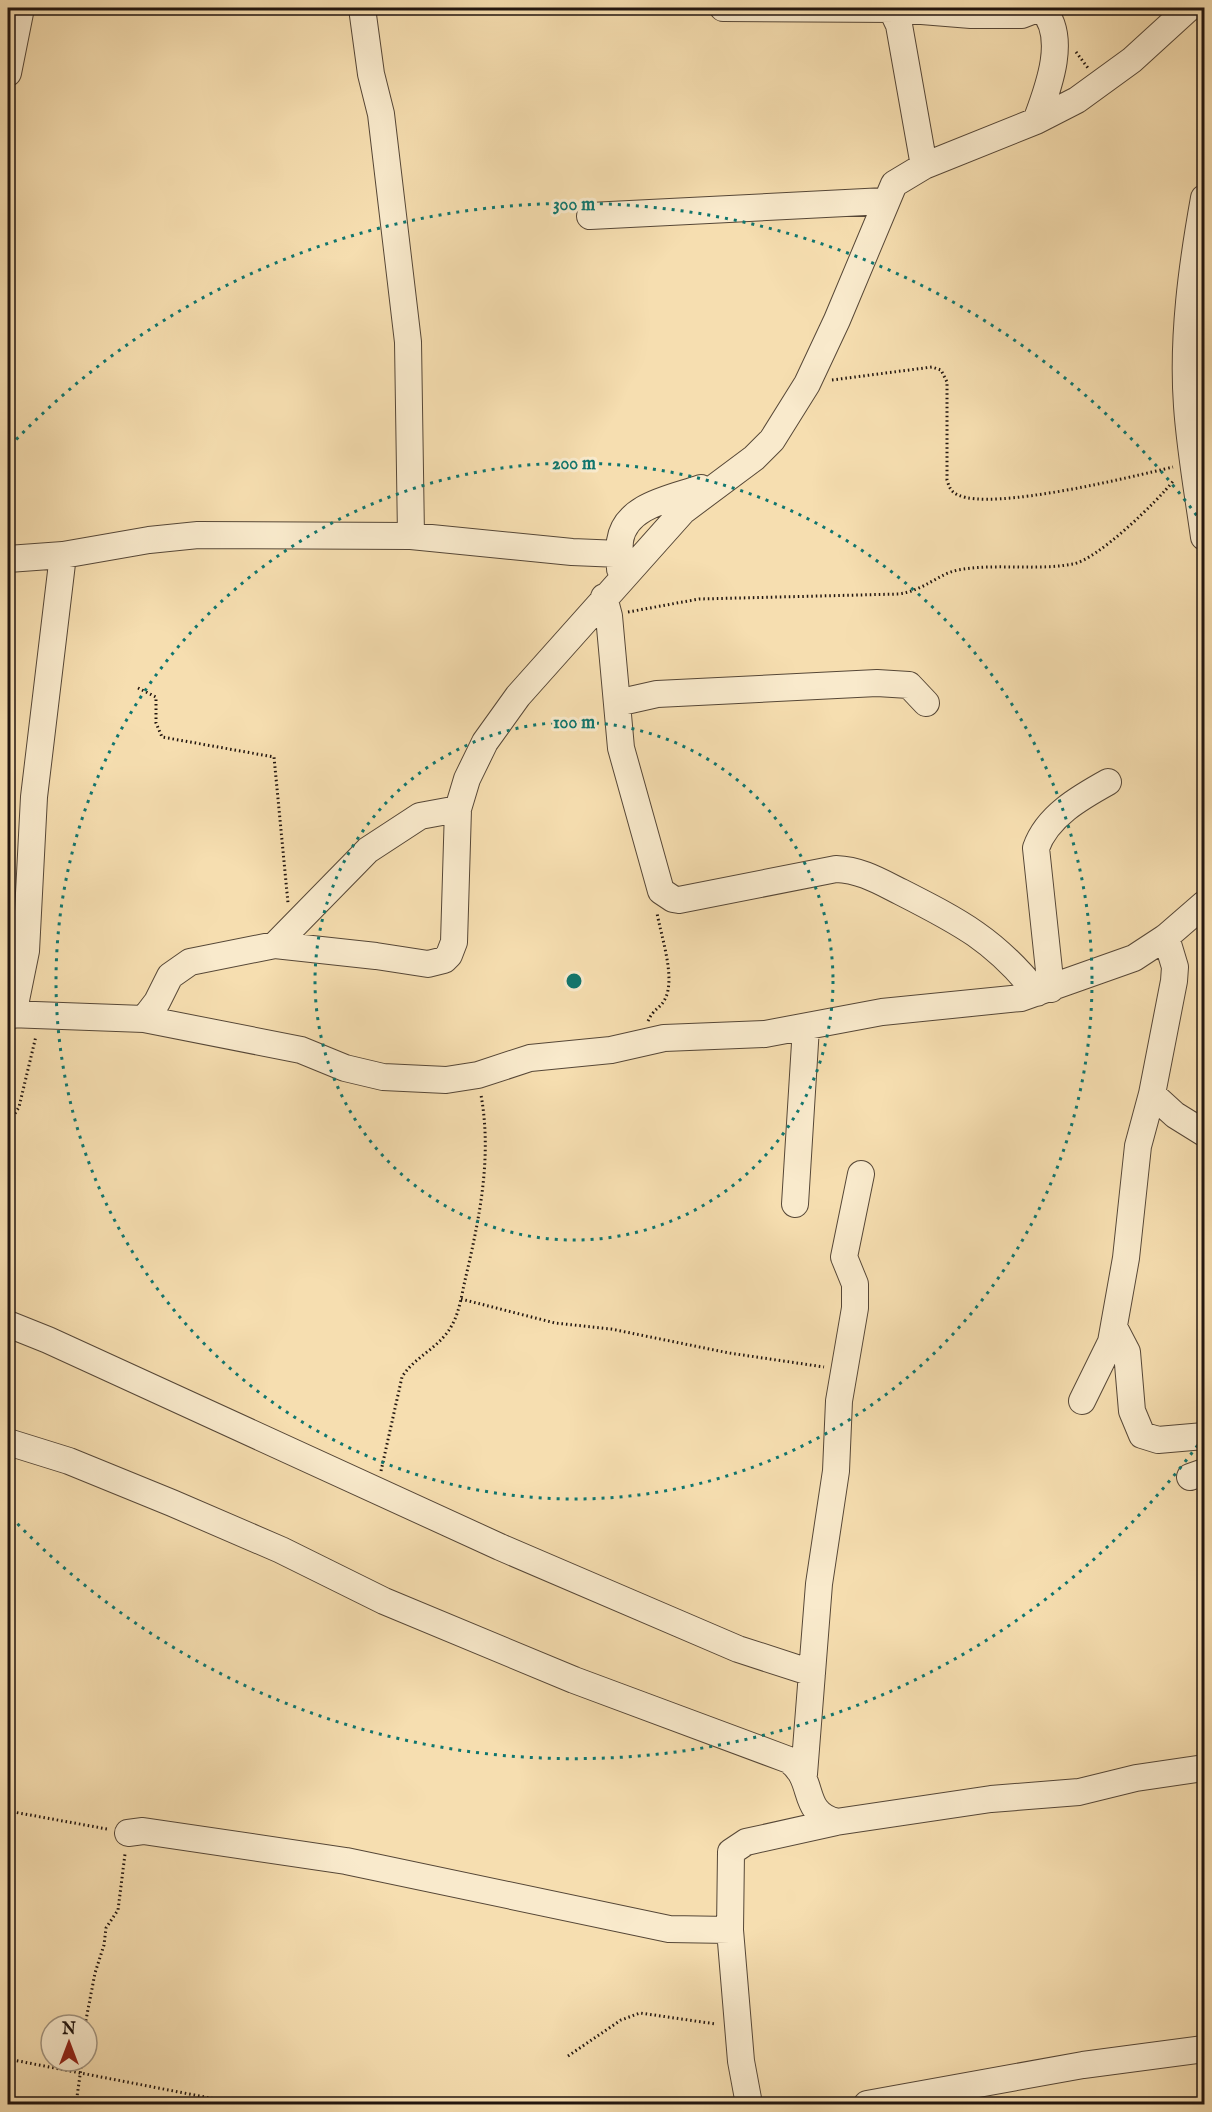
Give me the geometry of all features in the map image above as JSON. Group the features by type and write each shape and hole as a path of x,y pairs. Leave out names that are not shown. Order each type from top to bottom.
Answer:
{"street":[{"path":"8,73 21,8"},
{"path":"362,8 371,74 383,124 408,342 411,536"},
{"path":"723,8 892,9 1022,15 1040,8 1052,21 1054,46 1048,89 1036,121"},
{"path":"144,1019 157,1002 170,976 178,969 190,963 283,938 428,964 444,960 449,955 454,942 458,809 467,779 485,742 518,696 611,598 683,512 720,481 754,459 772,440 807,384 864,258 885,201 894,184 924,165 1036,121 1077,100 1109,78 1189,8"},
{"path":"892,9 899,26 924,165"},
{"path":"1204,198 1191,288 1187,406 1189,460 1204,537"},
{"path":"590,216 885,201"},
{"path":"720,481 648,506 629,520 623,531 611,598 621,748 662,891 673,900 679,900 836,869 861,872 964,924 980,935 1044,991"},
{"path":"8,559 63,555 149,540 198,535 411,536 572,552 620,554"},
{"path":"63,555 34,797 26,951 10,1014 41,1017 144,1019 302,1050 345,1068 395,1079 446,1080 478,1075 530,1058 588,1053 676,1037 765,1034 882,1012 1022,998 1134,958 1166,937 1204,904"},
{"path":"617,703 657,694 877,683 909,685 926,703"},
{"path":"1044,991 1036,848 1042,834 1067,808 1108,782"},
{"path":"283,938 345,871 369,850 420,816 458,809"},
{"path":"1082,1401 1111,1342 1114,1327 1126,1258 1138,1146 1152,1094 1174,981 1175,967 1166,937"},
{"path":"795,1204 806,1027"},
{"path":"1152,1094 1175,1115 1204,1133"},
{"path":"836,1822 823,1818 814,1809 804,1774 819,1584 836,1471 839,1401 855,1296 855,1284 844,1257 861,1174"},
{"path":"8,1324 738,1649 812,1673"},
{"path":"1114,1327 1126,1352 1132,1411 1142,1435 1158,1440 1204,1436"},
{"path":"8,1442 69,1461 172,1503 281,1550 384,1601 574,1680 789,1760 804,1774"},
{"path":"749,2104 741,2061 730,1930 730,1852 746,1842 836,1822 991,1799 1079,1792 1136,1778 1204,1768"},
{"path":"128,1833 143,1831 346,1861 669,1929 730,1930"},
{"path":"867,2104 1075,2067 1204,2049"}],"path":[{"path":"807,384 901,370 932,367 942,370 947,382 947,480 950,490 958,495 998,501 1189,460"},
{"path":"611,598 699,599 899,594 924,588 955,571 1055,566 1085,561 1154,502 1189,460"},
{"path":"138,688 156,697 156,723 162,737 274,758 283,938"},
{"path":"638,1044 652,1010 662,1004 668,993 666,951 657,911 662,891"},
{"path":"8,1125 19,1107 41,1017"},
{"path":"375,1489 402,1377 408,1366 443,1338 453,1324 461,1299 474,1242 486,1168 485,1117 478,1075"},
{"path":"461,1299 555,1323 610,1329 729,1353 844,1370"},
{"path":"8,1811 128,1833 118,1910 106,1928 87,2013"},
{"path":"568,2056 621,2020 640,2013 739,2028"},
{"path":"8,2059 241,2104"},
{"path":"76,2104 82,2074"}]}
